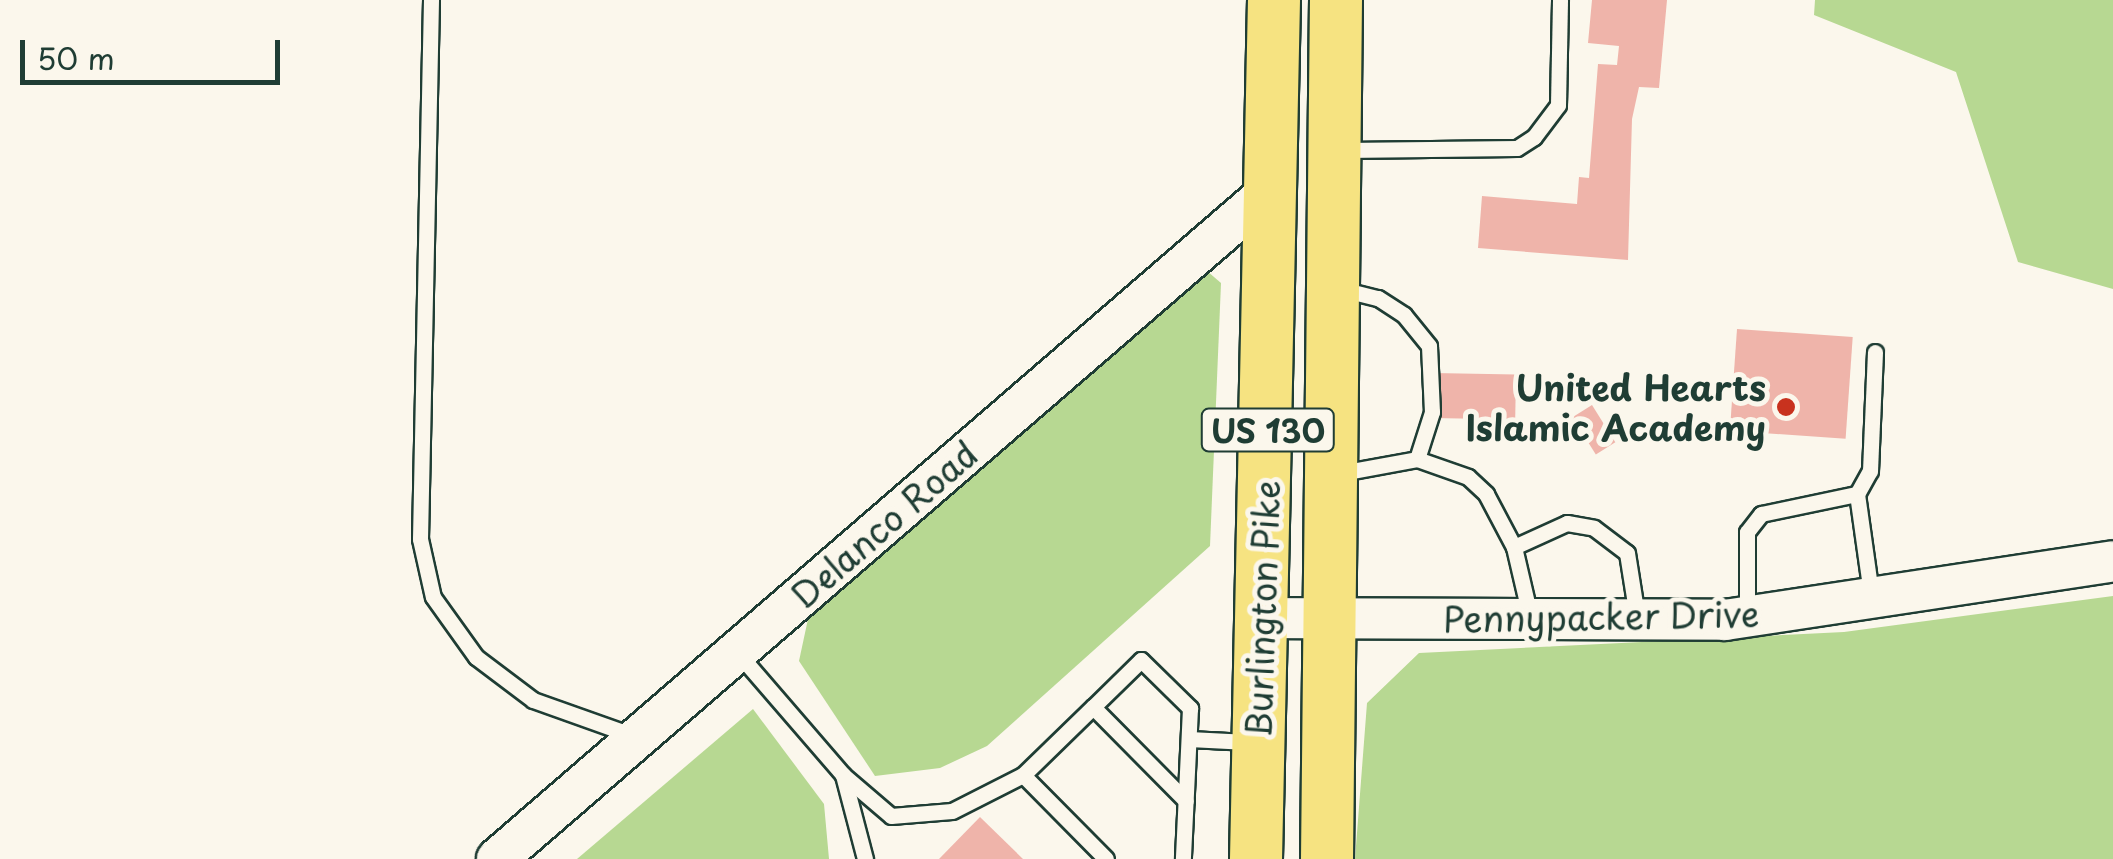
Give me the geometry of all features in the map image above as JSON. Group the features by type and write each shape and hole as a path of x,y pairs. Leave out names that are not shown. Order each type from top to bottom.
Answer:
{"highway":[{"name":"Burlington Pike","path":"1256,859 1266,618 1274,0"},
{"name":"Burlington Pike","path":"1327,859 1336,0"}],"street":[{"name":"Delanco Road","path":"497,859 1271,190"},
{"name":"Pennypacker Drive","path":"1266,618 1638,622 1747,618 2113,560"}],"lane":[{"path":"431,0 420,540 433,597 476,657 533,700 638,737"},
{"path":"1335,150 1517,148 1534,137 1558,105 1560,0"},
{"path":"1334,287 1378,298 1404,314 1429,346 1432,412 1418,459"},
{"path":"1872,599 1857,494 1874,452 1876,352"},
{"path":"1332,474 1418,459 1468,477 1486,494 1514,547 1531,620"},
{"path":"1747,618 1747,532 1761,514 1857,494"},
{"path":"1514,547 1567,523 1614,540 1626,552 1638,622"},
{"path":"736,652 844,775 891,816 952,811 1023,775 1141,660 1190,708 1183,859"},
{"path":"1093,707 1186,801"},
{"path":"1189,740 1258,742"},
{"path":"844,775 865,859"},
{"path":"1023,775 1106,859"}],"green space":[{"path":"1815,0 2113,0 2113,289 2018,262 1956,72 1814,15"},
{"path":"1207,271 1221,283 1210,546 987,746 940,768 875,776 799,661 808,619"},
{"path":"2113,596 2113,859 1355,859 1367,703 1419,653 1844,632"},
{"path":"753,709 824,804 829,859 577,859"}],"building":[{"path":"1592,0 1667,0 1659,88 1639,87 1632,119 1628,260 1478,248 1482,196 1577,204 1579,177 1589,178 1598,64 1617,65 1619,46 1588,43"},
{"path":"1737,329 1853,337 1846,439 1730,431"},
{"path":"1433,373 1516,374 1515,419 1432,418"},
{"path":"1592,405 1615,442 1596,455 1572,417"},
{"path":"980,817 1023,859 939,859"}],"place":[{"name":"United Hearts Islamic Academy","path":"1786,407"}]}
